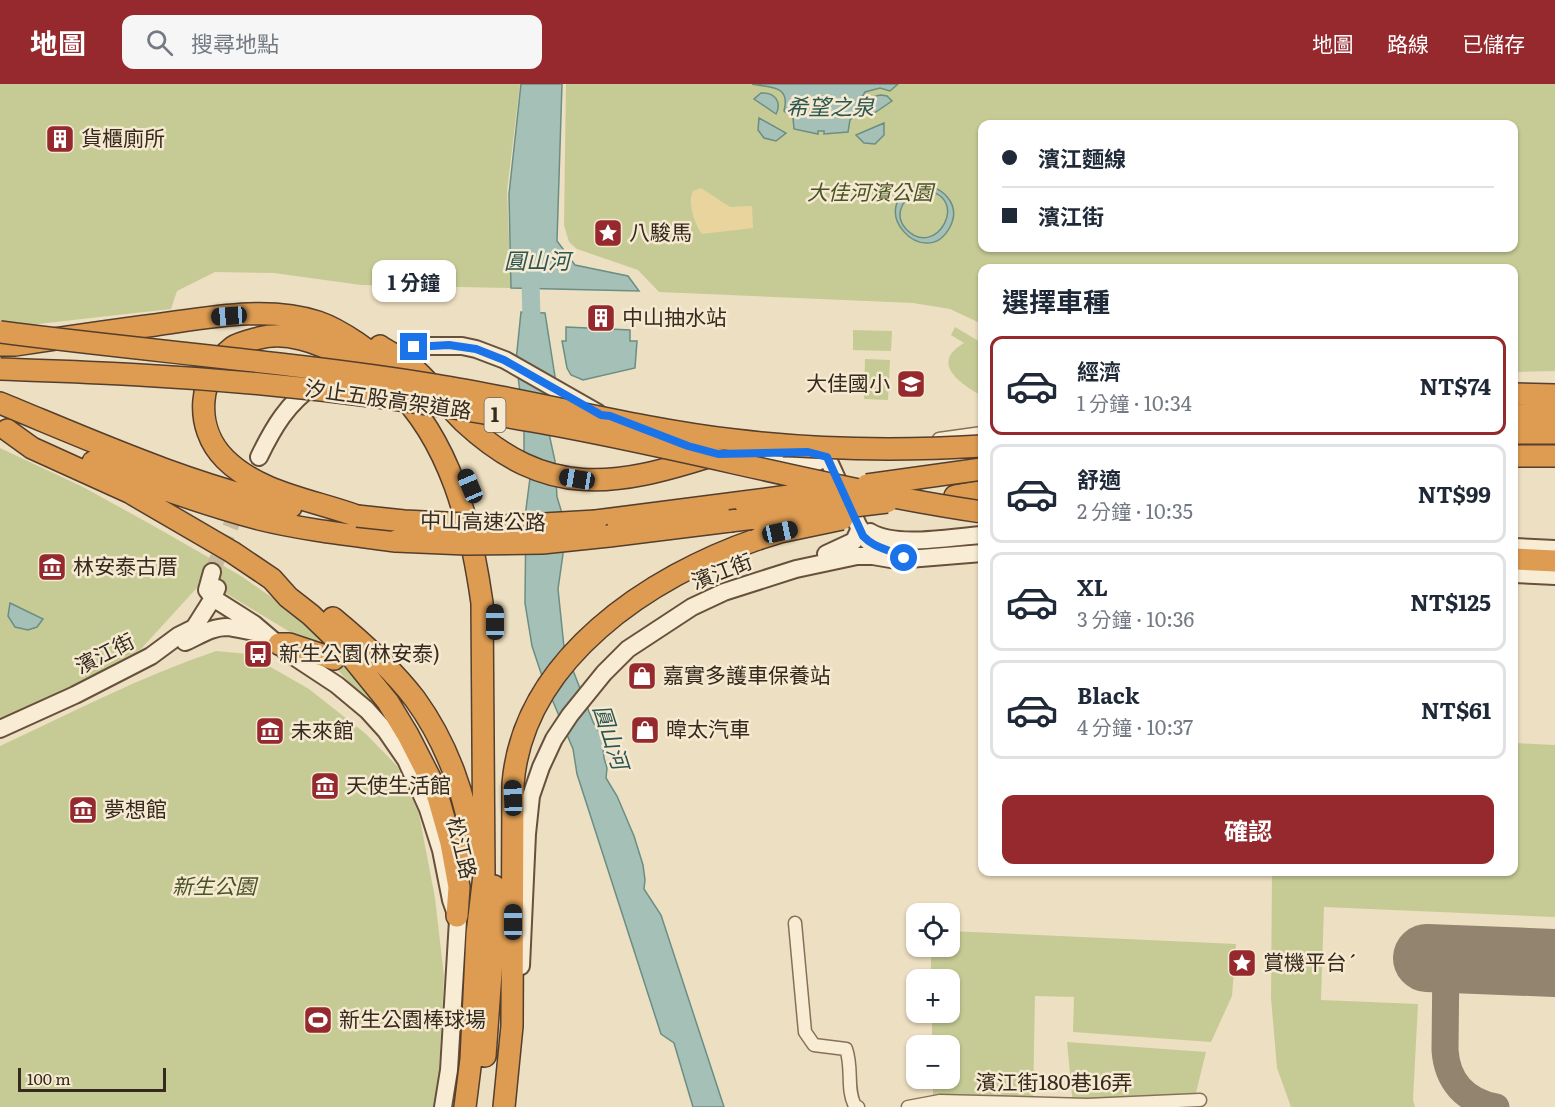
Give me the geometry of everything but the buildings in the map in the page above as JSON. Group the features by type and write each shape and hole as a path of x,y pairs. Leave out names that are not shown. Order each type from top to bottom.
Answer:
{"highway":[{"path":"0,345 15,345 209,317 250,314 291,316 318,322 340,333 417,389 444,430 477,506 489,557 495,600 505,814 513,922 512,1026 504,1107"},
{"name":"汐止五股高架道路","path":"0,332 347,371 732,440 820,448 921,449 978,446"},
{"path":"340,333 373,342 410,365 463,421 490,444 513,459 537,470 577,479 596,480 634,476 718,454"},
{"path":"357,516 279,491 247,476 224,458 209,435 203,414 203,394 213,369 234,346 260,338 281,336 306,340 356,362 391,383 410,405 443,457 463,505 477,561 483,603 484,875 480,900"},
{"name":"汐止五股高架道路","path":"0,369 141,375 288,387 411,401 543,423 808,479 978,511"},
{"path":"1518,394 1555,395"},
{"name":"中山高速公路","path":"0,403 126,456 197,481 270,502 322,513 404,521 602,529 729,521 841,506 955,496 978,492"},
{"path":"1518,415 1555,415"},
{"path":"4,429 32,448 129,492 232,552 273,579 288,597 341,644 387,702 408,735 438,797 451,843 459,887 457,916"},
{"name":"中山高速公路","path":"4,429 40,439 171,491 260,519 333,533 396,541 466,544 542,543 744,502 978,470"},
{"path":"1518,433 1555,433"},
{"path":"634,476 647,456 644,443 638,436"},
{"path":"1518,456 1550,456"},
{"path":"465,1107 485,934 514,766 530,717 556,674 570,656 586,640 649,591 690,567 728,549 780,532 955,496"},
{"path":"1518,559 1555,561"},
{"path":"273,579 284,582 334,619 375,656 414,699 441,742 456,779 470,827 485,934 486,1047 479,1107"},
{"path":"271,639 334,659"},
{"path":"398,703 424,742 445,786 459,836 466,884 485,934"},
{"path":"505,814 519,877 521,971"},
{"path":"491,1107 501,1004 505,814"}],"main road":[{"path":"406,355 424,345 462,346 476,349 504,360 566,394 608,421 692,462 720,466 796,466 812,465 827,457"},
{"path":"264,460 295,413 308,400 352,373"},
{"path":"601,415 610,416 688,446 718,454 808,452 827,457"},
{"path":"827,457 863,536 870,543 895,552 904,558"},
{"path":"860,528 875,535 897,540 978,535"},
{"path":"796,569 854,541 860,528"},
{"path":"1518,539 1555,541"},
{"path":"1518,547 1555,549"},
{"name":"濱江街","path":"521,971 527,834 531,796 554,739 604,673 627,649 692,607 724,592 796,569 856,556 896,560 978,553"},
{"path":"213,598 207,590 217,574"},
{"path":"1518,574 1555,576"},
{"path":"1518,584 1555,585"},
{"name":"濱江街","path":"0,729 75,695 151,656 178,636 194,628 213,598"},
{"name":"松江路","path":"213,598 254,624 287,652 337,685 367,710 387,731 406,760 428,809 441,850 451,900 457,916 456,980 449,1070 443,1107"},
{"name":"松江路","path":"151,656 219,628 234,628 271,639"},
{"path":"512,1107 521,1005 521,971"}],"street":[{"path":"827,457 863,449 978,434"},
{"path":"795,923 805,1032 814,1045 846,1049 849,1058 851,1098 858,1107"},
{"name":"濱江街180巷16弄","path":"908,1107 940,1101 1087,1105 1200,1100"}],"green space":[{"path":"0,84 520,84 507,191 511,288 361,285 274,273 215,272 177,291 171,309 20,326 0,324"},
{"name":"大佳河濱公園","path":"566,84 1555,84 1555,371 1518,372 1518,264 978,264 978,322 950,309 913,303 659,292 638,270 577,249 569,242 564,225"},
{"path":"955,327 978,341 978,394 952,373 949,359 954,351 964,343 951,335"},
{"path":"853,330 892,331 891,351 853,350"},
{"path":"865,359 890,360 888,400 864,399"},
{"path":"0,448 83,487 241,576 293,612 347,663 387,715 378,713 318,649 204,580 141,649 74,686 0,718"},
{"name":"新生公園","path":"216,651 248,654 309,689 366,734 398,767 419,814 435,898 444,976 435,1107 0,1107 0,746 134,683"},
{"path":"1518,743 1555,745 1555,917 1324,907 1321,1000 1418,1004 1413,1100 1415,1107 1291,1107 1277,1068 1271,998 1272,876 1518,876"},
{"path":"960,931 1236,944 1232,996 1211,1042 1073,1032 1074,997 1035,996 1033,1104 933,1097 933,1089 960,1089 960,1035 932,1035 932,1023 960,1023 960,969 931,969 931,957 960,957"},
{"path":"1067,1042 1206,1052 1194,1101 1073,1105"}],"sand":[{"path":"701,188 730,207 752,206 753,228 702,234 691,207 693,191"}],"water":[{"name":"圓山河","path":"521,84 562,84 557,241 575,265 628,276 639,291 511,288 509,194"},
{"name":"希望之泉","path":"752,84 898,84 890,91 880,88 865,92 858,104 858,113 850,120 848,132 824,134 824,131 818,131 818,134 794,129 793,118 784,111 785,102 781,92 771,87"},
{"path":"761,93 770,94 776,99 778,110 776,114 754,99"},
{"path":"887,96 892,101 870,116 869,102 873,97"},
{"path":"759,118 786,133 776,141 764,138 758,130"},
{"path":"884,123 884,135 875,144 864,143 856,135"},
{"path":"919,185 935,188 947,197 951,203 953,219 950,227 939,240 926,243 914,240 903,231 897,219 896,207 903,194","holes":["923,190 938,194 946,203 948,213 945,223 938,232 928,237 917,237 902,223 900,217 902,205 911,196"]},
{"name":"圓山河","path":"521,312 545,313 556,383 548,429 555,461 557,497 561,510 563,554 558,589 564,647 593,722 602,737 607,768 606,778 617,796 634,836 643,865 644,889 661,915 724,1107 693,1107 674,1043 661,1034 577,774 573,749 532,646 525,603 526,509 530,478 524,451 524,424 516,361"},
{"path":"566,327 630,330 630,341 637,341 635,368 583,380 571,375 567,368 562,341 566,341"},
{"path":"10,603 43,619 37,627 28,630 15,627 8,616"}],"waterway":[{"name":"圓山河","path":"530,265 532,336"}],"taxiway":[{"path":"1446,959 1445,1050 1449,1071 1467,1095 1496,1107"}],"runway":[{"path":"1427,958 1555,963"}],"tunnel":[{"path":"212,572 259,457"}],"place":[{"name":"貨櫃廁所","path":"60,139"},
{"name":"八駿馬","path":"608,233"},
{"name":"中山抽水站","path":"601,318"},
{"name":"大佳國小","path":"911,384"},
{"name":"林安泰古厝","path":"52,567"},
{"name":"新生公園(林安泰)","path":"258,654"},
{"name":"嘉實多護車保養站","path":"642,676"},
{"name":"暐太汽車","path":"645,730"},
{"name":"未來館","path":"270,731"},
{"name":"天使生活館","path":"325,786"},
{"name":"夢想館","path":"83,810"},
{"name":"賞機平台ˊ","path":"1242,963"},
{"name":"新生公園棒球場","path":"318,1020"}],"route":[{"path":"414,347 449,345 476,349 504,360 601,415 631,423 700,450 718,454 808,452 827,457 863,536 879,548 895,552 904,558"}]}
